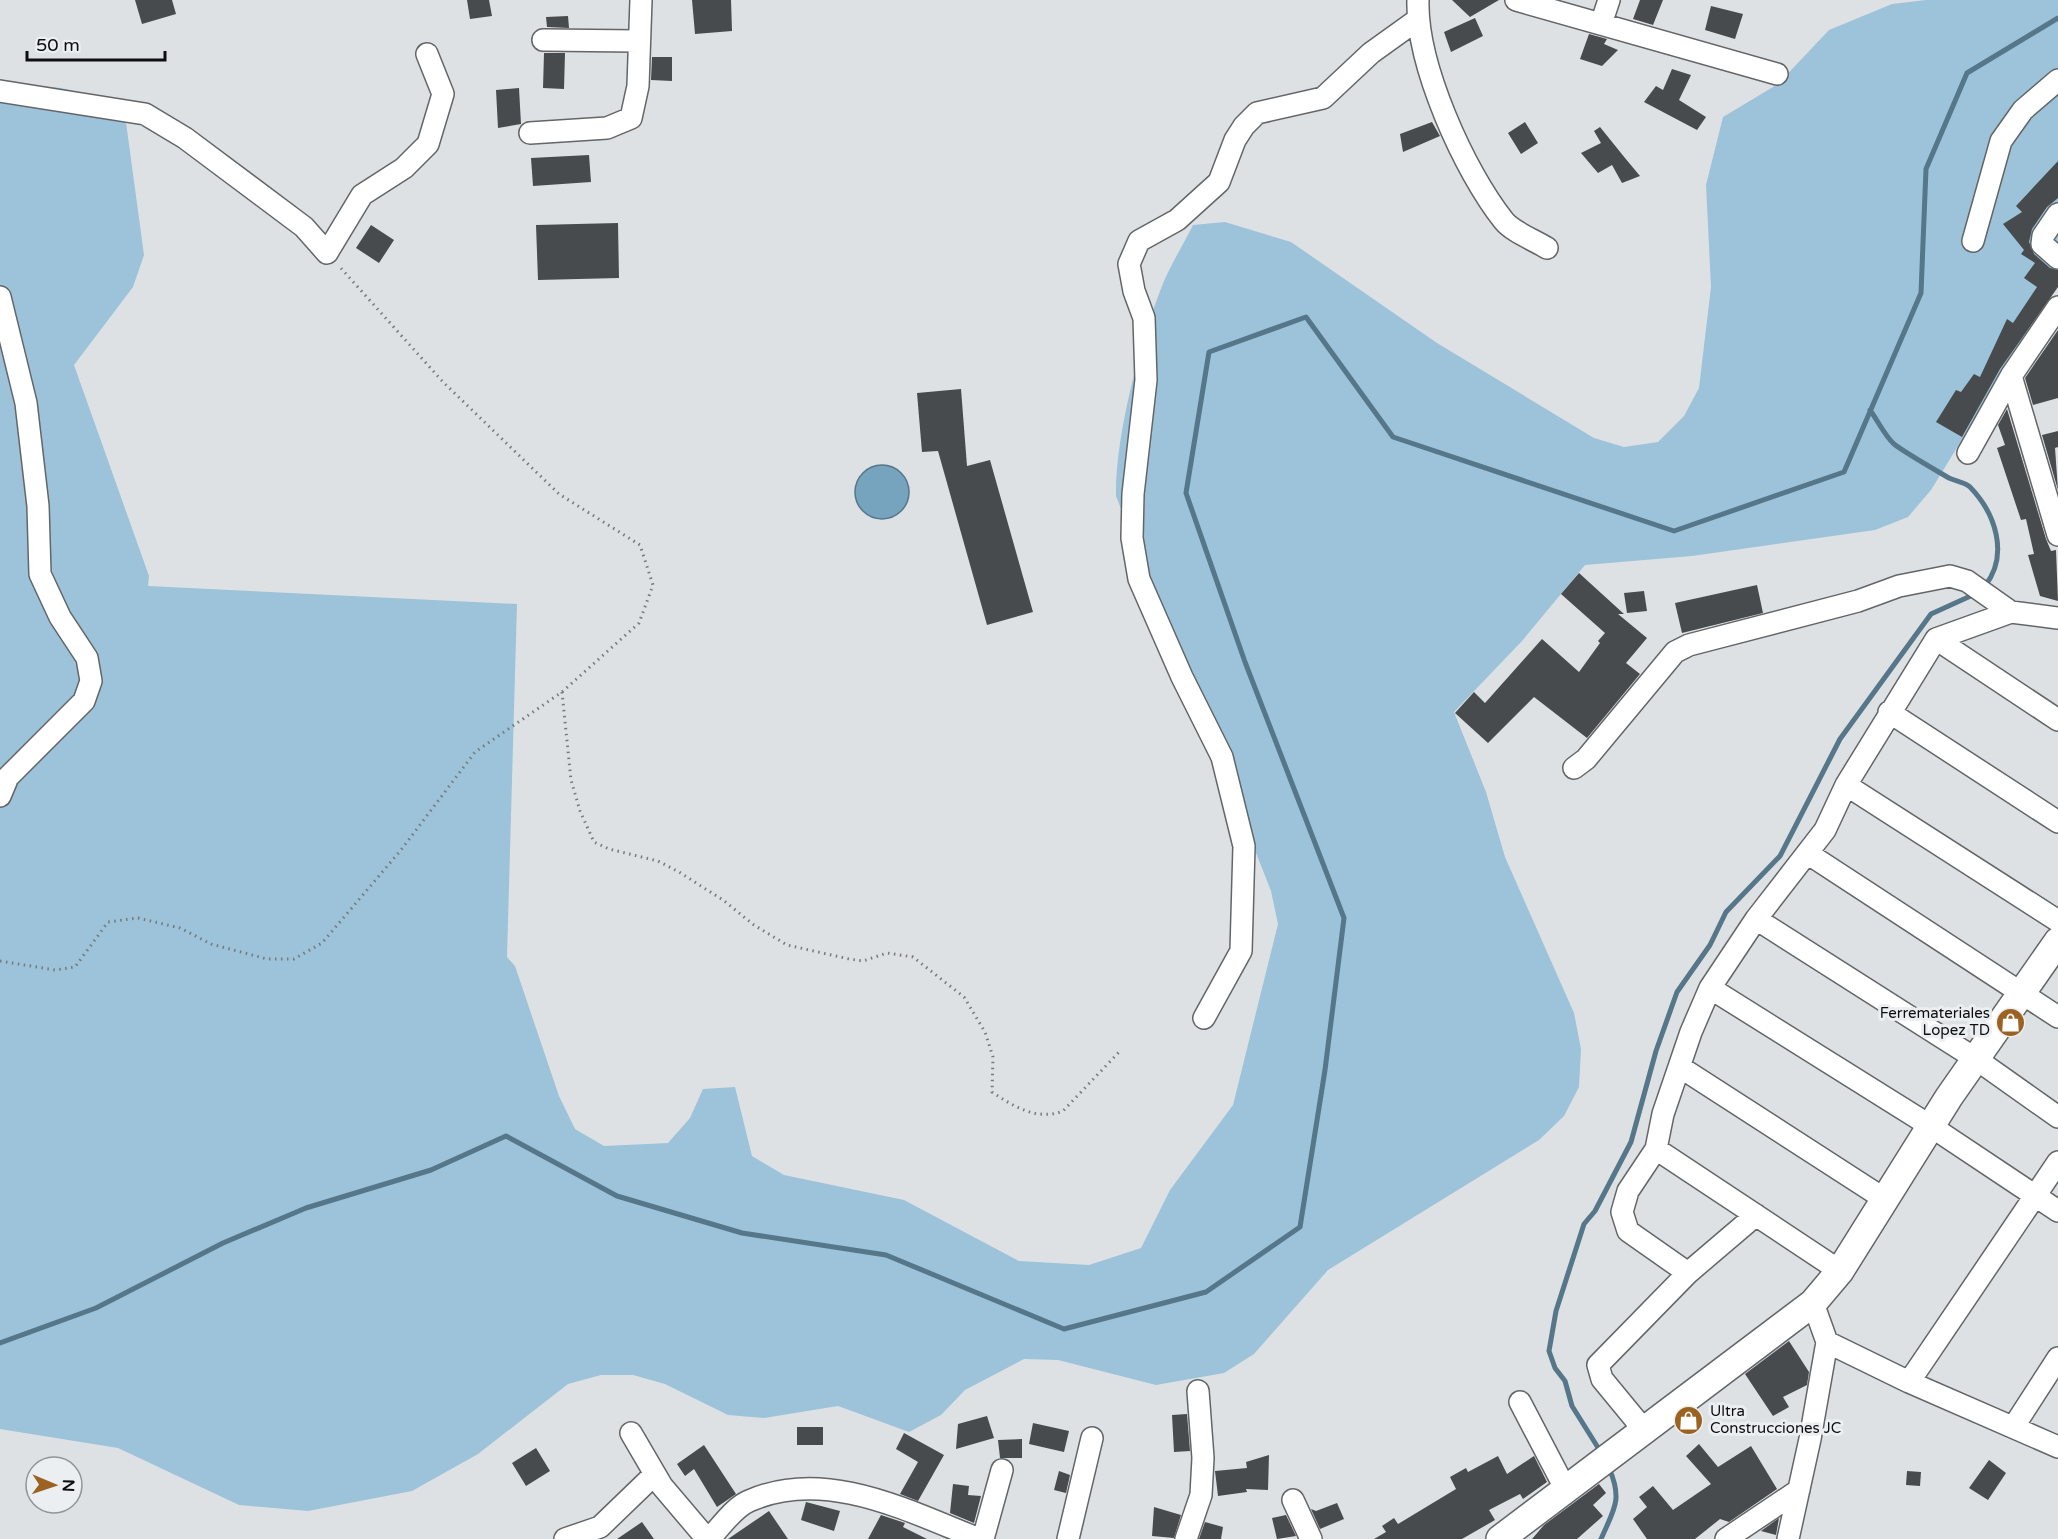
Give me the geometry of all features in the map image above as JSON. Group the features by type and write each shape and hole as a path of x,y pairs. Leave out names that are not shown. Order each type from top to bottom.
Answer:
{"main road":[{"path":"1500,1539 1813,1303 1840,1271 1976,1059 2058,942"}],"street":[{"path":"530,133 607,128 631,118 638,86 641,0"},
{"path":"1516,0 1777,74"},
{"path":"1601,24 1609,0"},
{"path":"1418,10 1430,73 1468,167 1505,223 1547,248"},
{"path":"1204,1018 1240,951 1244,846 1222,757 1182,677 1139,579 1132,538 1133,494 1146,380 1146,360 1144,318 1134,291 1129,264 1138,241 1177,220 1219,182 1235,140 1244,126 1257,113 1323,98 1418,10"},
{"path":"543,40 638,41"},
{"path":"0,91 145,114 185,138 304,227 327,253 362,195 404,168 428,144 443,94 427,54"},
{"path":"1973,241 2001,141 2023,110 2058,80"},
{"path":"2058,214 2043,236 2042,244 2058,258"},
{"path":"0,297 26,403 38,506 40,574 60,617 87,658 91,681 84,702 8,777 0,796"},
{"path":"1968,453 2011,376 2058,307"},
{"path":"2011,376 2056,521"},
{"path":"1574,768 1586,759 1675,652 1682,648 1858,601 1899,586 1950,576 1967,581 2011,612"},
{"path":"1688,1273 1628,1231 1622,1212 1628,1191 1656,1149 1663,1114 1690,1032 1710,988 1756,919 1825,830 1846,785 1936,639 2011,612 2058,618"},
{"path":"1936,639 2058,720"},
{"path":"1889,712 2058,822"},
{"path":"1846,785 2058,921"},
{"path":"1807,853 2021,995 2058,1017"},
{"path":"1756,919 1976,1059 2058,1118"},
{"path":"1710,988 1932,1127 2058,1211"},
{"path":"1680,1067 1887,1200"},
{"path":"1656,1149 1840,1271"},
{"path":"1909,1382 2058,1162"},
{"path":"1644,1430 1602,1379 1598,1365 1688,1273 1756,1215"},
{"path":"1788,1539 1827,1342 1813,1303"},
{"path":"1827,1342 1909,1382 2058,1447"},
{"path":"2014,1426 2058,1358"},
{"path":"1186,1539 1201,1495 1203,1458 1197,1391"},
{"path":"1520,1402 1566,1490"},
{"path":"631,1433 662,1486 708,1539 747,1501 803,1487 879,1499 981,1539 1002,1470"},
{"path":"1068,1539 1092,1438"},
{"path":"565,1539 600,1527 655,1474"},
{"path":"1726,1539 1799,1490"},
{"path":"1293,1500 1311,1539"}],"path":[{"path":"0,961 56,970 75,967 108,922 138,918 180,928 211,944 267,959 294,959 322,943 401,850 476,752 562,692 639,623 653,585 640,544 559,494 443,382 327,253"},
{"path":"562,692 571,780 580,811 594,842 609,849 658,861 679,872 723,900 754,926 787,945 863,961 887,953 913,957 964,997 986,1032 993,1058 992,1092 1027,1112 1052,1115 1063,1111 1120,1051"}],"shaded area":[{"path":"1926,0 2058,0 2058,283 1931,490 1908,517 1875,530 1692,556 1585,565 1522,641 1454,712 1486,792 1505,857 1574,1013 1581,1049 1579,1087 1564,1116 1539,1140 1328,1270 1254,1354 1224,1373 1156,1385 1058,1360 1024,1359 965,1390 941,1415 909,1432 838,1406 764,1418 728,1415 665,1384 633,1375 601,1375 568,1384 478,1454 412,1491 308,1511 239,1505 118,1448 0,1429 0,87 36,86 65,89 93,98 125,115 144,255 133,287 74,365 149,576 148,586 517,604 507,957 515,966 559,1096 575,1129 604,1146 668,1143 690,1118 703,1089 735,1087 752,1156 784,1175 904,1200 1019,1261 1089,1265 1141,1248 1170,1190 1233,1105 1278,924 1271,891 1116,496 1124,418 1145,334 1162,286 1193,225 1225,222 1291,242 1437,343 1594,438 1624,447 1658,442 1684,416 1699,388 1711,287 1706,185 1723,117 1778,84 1829,30 1892,4"},
{"path":"877,465 887,465 897,469 905,477 909,492 905,507 897,515 887,519 877,519 867,515 859,507 855,497 855,487 859,477 867,469"}],"building":[{"path":"135,0 172,0 176,14 142,24"},
{"path":"467,0 489,0 492,16 470,19"},
{"path":"692,0 731,0 732,31 695,34"},
{"path":"1452,0 1499,0 1470,17"},
{"path":"1640,0 1663,0 1653,25 1633,19"},
{"path":"1711,6 1743,14 1735,39 1705,30"},
{"path":"568,16 569,28 547,27 546,17"},
{"path":"1475,18 1483,36 1451,52 1444,32"},
{"path":"1589,34 1607,39 1604,44 1618,50 1602,66 1580,59"},
{"path":"544,53 565,53 564,89 543,88"},
{"path":"652,57 672,57 672,81 651,80"},
{"path":"1672,69 1691,75 1679,100 1706,117 1697,130 1644,102 1656,86 1663,90"},
{"path":"519,88 521,124 498,128 496,90"},
{"path":"1432,122 1440,136 1403,152 1400,134"},
{"path":"1525,122 1538,143 1521,154 1508,133"},
{"path":"1600,127 1640,176 1622,183 1612,165 1598,173 1581,153 1601,143 1594,131"},
{"path":"589,155 591,182 533,186 531,158"},
{"path":"2058,161 2058,198 2047,207 2032,229 2029,242 2034,254 2050,268 2058,270 2058,287 2000,369 1962,437 1936,422 1956,390 1961,392 1974,374 1980,377 2007,319 2013,323 2037,287 2024,278 2035,263 2021,254 2024,250 2003,224 2022,212 2016,206"},
{"path":"618,223 619,278 538,280 536,225"},
{"path":"371,225 394,240 379,263 356,248"},
{"path":"2058,330 2058,398 2033,405 2025,378"},
{"path":"961,389 967,466 990,460 1033,612 987,625 938,451 922,452 917,393"},
{"path":"2007,409 2046,539 2051,551 2056,550 2058,601 2040,596 2028,555 2034,554 2026,519 2021,520 1997,448 2005,445 1998,425"},
{"path":"2058,431 2058,447 2055,448 2058,490 2042,435"},
{"path":"1579,573 1624,614 1618,614 1647,638 1626,663 1640,674 1587,738 1534,697 1488,743 1455,713 1474,692 1485,703 1542,639 1579,672 1600,643 1598,641 1605,633 1561,594"},
{"path":"1757,585 1763,613 1682,633 1675,603"},
{"path":"1644,591 1647,611 1627,613 1624,593"},
{"path":"1789,1341 1809,1372 1807,1385 1783,1397 1789,1407 1773,1416 1745,1374"},
{"path":"1187,1414 1190,1451 1174,1452 1172,1415"},
{"path":"987,1416 994,1438 956,1449 958,1424"},
{"path":"1033,1423 1069,1431 1064,1452 1029,1444"},
{"path":"797,1427 823,1427 823,1445 797,1445"},
{"path":"904,1433 944,1455 918,1501 900,1494 918,1462 896,1449"},
{"path":"1022,1439 1022,1458 1000,1458 998,1440"},
{"path":"1699,1444 1718,1467 1751,1446 1777,1489 1729,1522 1720,1519 1695,1539 1647,1539 1633,1519 1647,1507 1639,1497 1653,1486 1673,1510 1711,1484 1686,1456"},
{"path":"704,1445 736,1494 717,1507 694,1469 685,1476 677,1464"},
{"path":"536,1448 550,1471 526,1486 512,1463"},
{"path":"1269,1455 1268,1490 1246,1489 1247,1492 1218,1496 1215,1471 1247,1468 1246,1462"},
{"path":"1498,1456 1507,1474 1534,1456 1547,1482 1523,1499 1520,1494 1489,1510 1495,1520 1462,1539 1374,1539 1386,1532 1382,1526 1394,1518 1398,1524 1456,1489 1450,1477 1466,1468 1468,1472"},
{"path":"1989,1460 2006,1473 1988,1500 1969,1488"},
{"path":"1059,1471 1070,1475 1066,1493 1054,1490"},
{"path":"1907,1471 1921,1472 1920,1486 1906,1485"},
{"path":"953,1484 969,1486 968,1495 981,1496 974,1523 950,1513"},
{"path":"1599,1484 1606,1493 1593,1505 1603,1516 1577,1539 1532,1539 1544,1525"},
{"path":"806,1502 840,1511 834,1531 801,1520"},
{"path":"1337,1503 1344,1519 1320,1529 1311,1509 1316,1511"},
{"path":"1154,1507 1181,1515 1174,1538 1152,1536"},
{"path":"769,1511 788,1539 728,1539"},
{"path":"881,1515 905,1523 903,1527 927,1539 868,1539"},
{"path":"1286,1515 1296,1536 1277,1539 1272,1518"},
{"path":"1779,1518 1776,1535 1761,1531"},
{"path":"642,1522 654,1539 617,1539"},
{"path":"1205,1522 1223,1527 1221,1539 1199,1539"}],"waterway":[{"path":"0,1343 96,1308 223,1243 306,1208 431,1170 506,1136 617,1196 742,1233 886,1255 1064,1329 1206,1292 1300,1227 1325,1070 1344,918 1245,662 1186,493 1209,352 1306,317 1393,437 1674,531 1844,472 1921,293 1926,169 1967,73 2058,18"},
{"path":"1870,410 1894,444 1949,478 1968,485 1987,510 1998,548 1992,574 1985,586"},
{"path":"1602,1454 1572,1406 1565,1381 1555,1368 1549,1351 1556,1311 1584,1224 1595,1211 1631,1142 1656,1051 1677,992 1710,945 1726,912 1780,856 1840,739 1931,614 1975,594"},
{"path":"1601,1539 1613,1512 1616,1497 1609,1468"}],"place":[{"name":"Ferremateriales Lopez TD","path":"2011,1022"},
{"name":"Ultra Construcciones JC","path":"1689,1420"}]}
